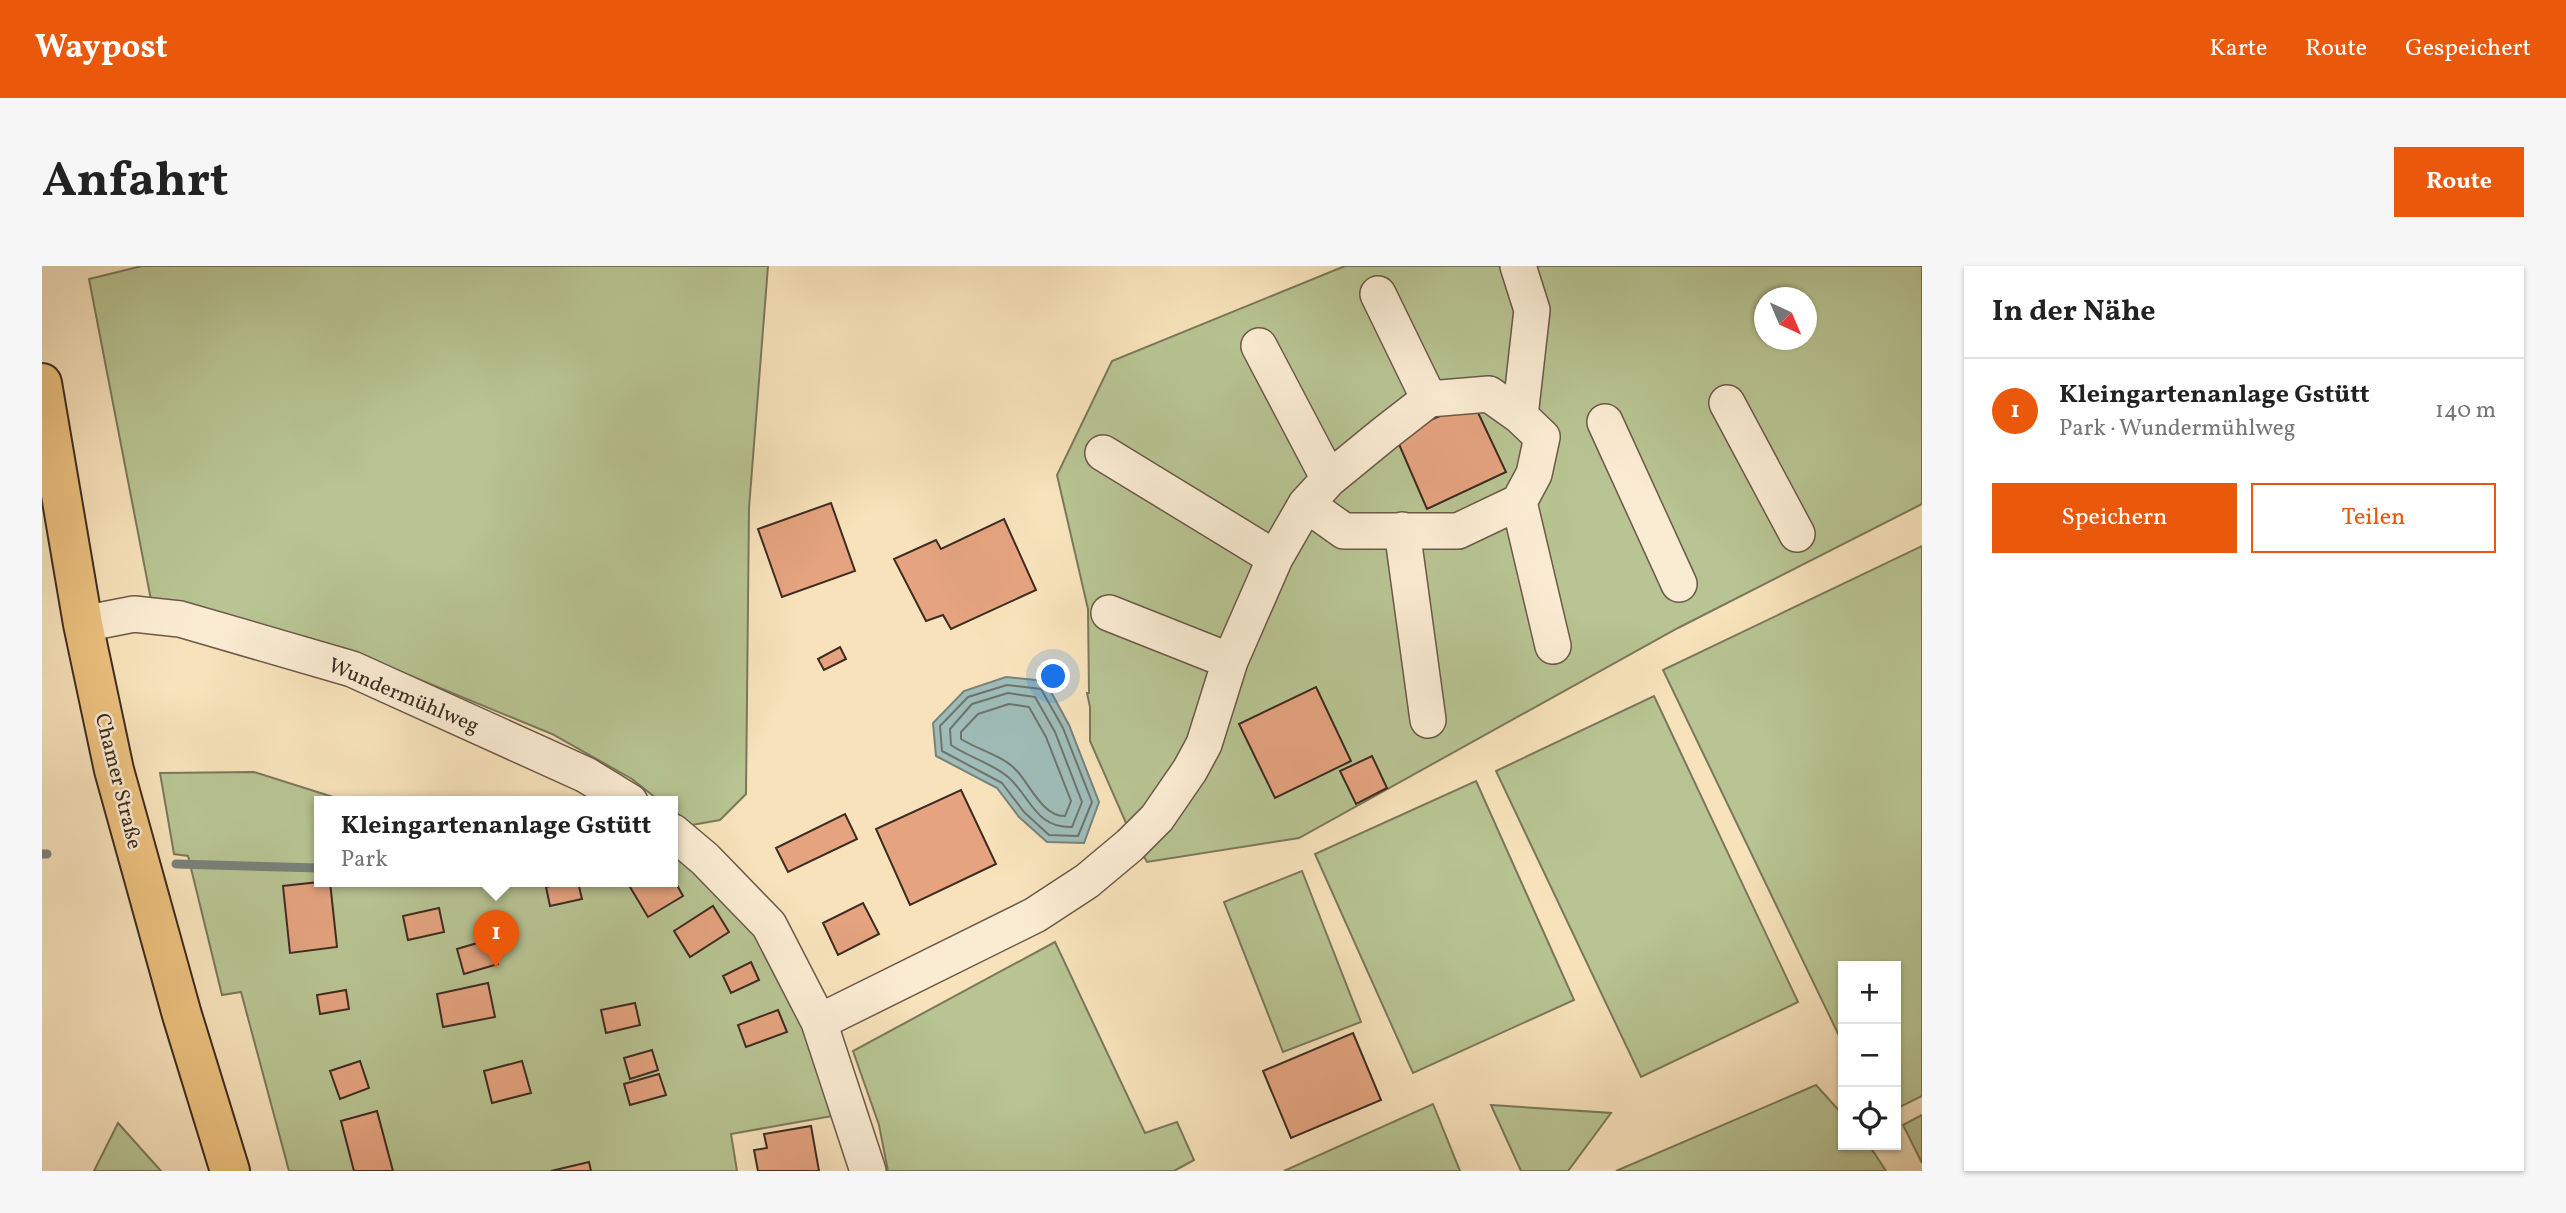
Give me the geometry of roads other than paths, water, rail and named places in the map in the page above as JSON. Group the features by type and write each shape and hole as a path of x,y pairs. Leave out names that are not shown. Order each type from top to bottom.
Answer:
{"main road":[{"name":"Chamer Straße","path":"42,383 52,511 83,624 114,770 182,1015 230,1171"}],"street":[{"path":"1518,266 1532,310 1520,416"},
{"path":"1378,293 1429,399"},
{"path":"819,1022 1035,915 1087,881 1157,818 1190,770 1204,744 1230,661 1275,558 1317,491 1429,399 1489,394 1520,416 1542,437 1534,474 1519,502 1458,531 1344,531 1317,491 1259,346"},
{"path":"1727,402 1797,534"},
{"path":"1605,422 1679,584"},
{"path":"1103,453 1275,558"},
{"path":"1519,502 1553,646"},
{"path":"1402,530 1428,720"},
{"path":"1109,613 1230,661"},
{"name":"Wundermühlweg","path":"83,624 134,614 180,619 352,669 586,775 621,796"},
{"path":"678,836 705,859 769,925 819,1022 869,1171"}],"water":[{"path":"1006,677 1045,681 1069,725 1099,802 1084,843 1047,842 1019,817 997,788 936,756 933,723 964,691"}],"waterway":[{"path":"42,854 47,854"},
{"path":"176,864 314,868"}],"place":[{"name":"Kleingartenanlage Gstütt","path":"496,968"}]}
